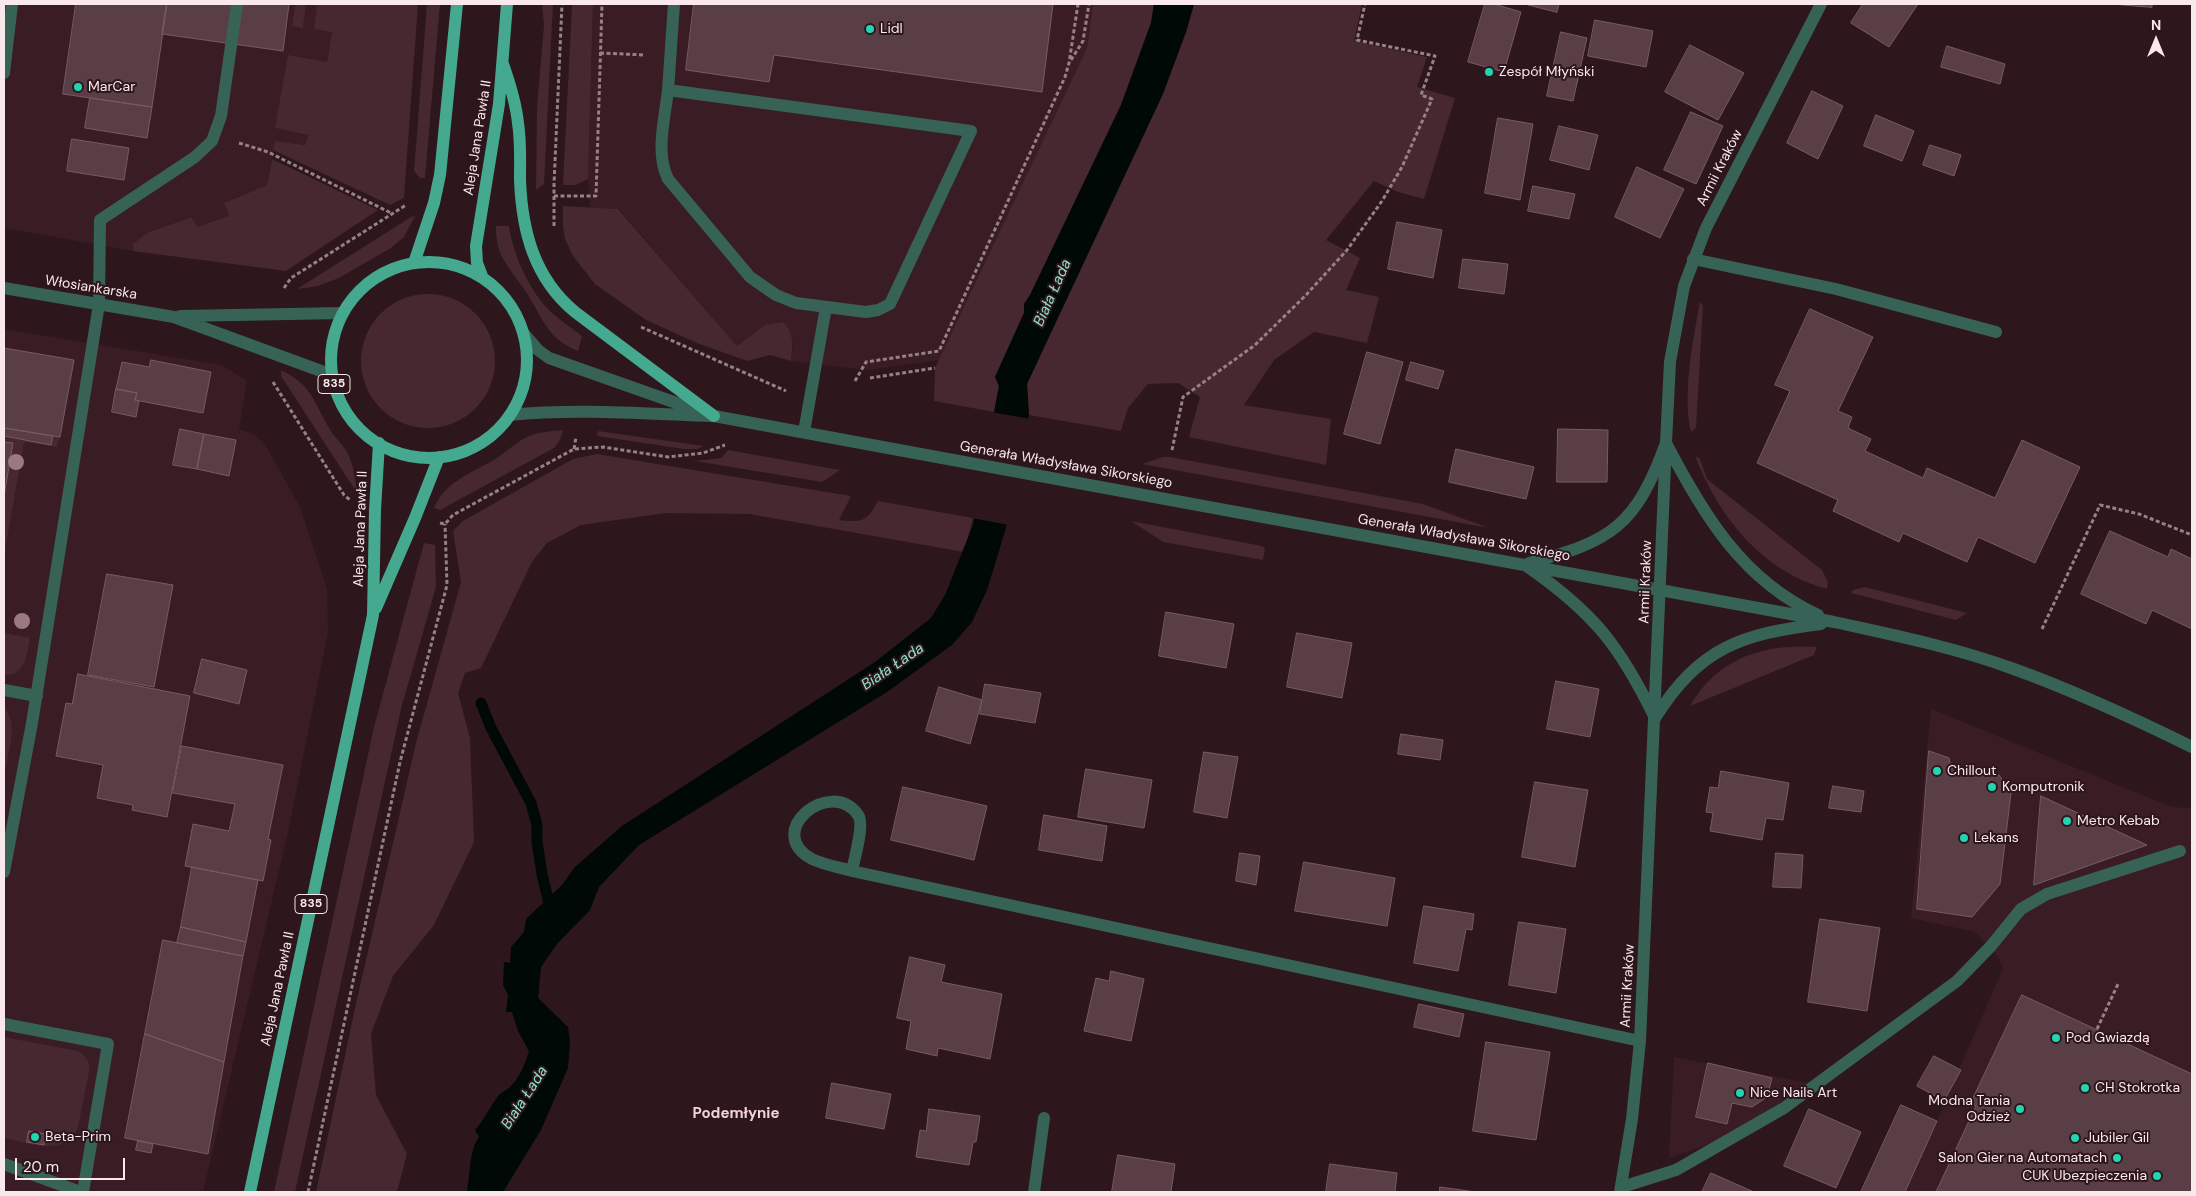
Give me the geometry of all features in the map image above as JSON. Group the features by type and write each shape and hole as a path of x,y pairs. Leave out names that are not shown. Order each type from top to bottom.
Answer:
{"main road":[{"path":"414,263 434,203 440,175 457,4"},
{"name":"Aleja Jana Pawła II","path":"482,276 477,263 476,246 498,111 504,64 507,4"},
{"path":"504,64 519,124 524,223 530,249 542,274 558,297 575,312 714,416"},
{"name":"835","path":"414,263 449,264 466,268 482,276 509,302 525,336 527,356 526,377 518,403 510,415 486,440 456,454 439,457 408,455 393,451 367,436 348,415 332,375 331,350 343,313 358,292 389,270 414,263"},
{"name":"Aleja Jana Pawła II","path":"250,1192 373,615 375,510 379,443"},
{"name":"Aleja Jana Pawła II","path":"373,615 439,457"}],"street":[{"path":"4,73 12,4"},
{"path":"4,872 37,696 98,304 100,220 195,157 215,136 220,116 237,4"},
{"path":"668,90 971,131 890,304 878,310 866,312 796,302 776,295 750,277 668,179 663,168 662,150 674,4"},
{"name":"Armii Kraków","path":"1621,1190 1632,1119 1640,1041 1666,443 1673,339 1680,300 1693,259 1706,228 1821,4"},
{"path":"1693,259 1836,288 1996,332"},
{"name":"Włosiankarska","path":"4,288 174,317 332,375"},
{"path":"804,432 826,307"},
{"name":"Włosiankarska","path":"174,317 343,313"},
{"name":"Generała Władysława Sikorskiego","path":"525,336 548,358 714,416"},
{"name":"Generała Władysława Sikorskiego","path":"510,415 580,413 714,416 1834,622 1946,648 2010,668 2099,703 2192,747"},
{"path":"1524,564 1585,545 1618,526 1634,510 1648,488 1666,443"},
{"path":"1666,443 1701,508 1736,554 1768,584 1807,610 1834,622"},
{"path":"1524,564 1557,587 1596,623 1634,676 1654,718 1683,681 1709,658 1727,646 1747,637 1770,631 1834,622"},
{"path":"4,690 37,696"},
{"path":"852,871 861,824 858,815 842,804 831,802 818,804 806,810 798,820 794,832 796,843 802,852 811,859 826,864 852,871 1640,1041"},
{"path":"1621,1190 1676,1170 1784,1108 1957,980 1991,946 2021,909 2048,894 2180,851"},
{"path":"4,1024 108,1044 81,1192 4,1164"},
{"path":"1034,1192 1044,1118"}],"path":[{"path":"555,233 554,196 562,4"},
{"path":"554,196 596,196 602,4"},
{"path":"855,381 866,362 939,351 1065,77 1078,4"},
{"path":"1069,63 1083,41 1089,4"},
{"path":"1172,450 1183,397 1255,345 1306,295 1347,250 1382,201 1402,167 1432,99 1421,95 1435,56 1357,40 1365,4"},
{"path":"600,53 670,56"},
{"path":"215,136 268,152 393,214"},
{"path":"291,278 411,203"},
{"path":"639,325 759,379"},
{"path":"870,378 935,368"},
{"path":"271,378 344,495 352,502"},
{"path":"308,1192 398,770 447,585 445,524 453,515 574,450 603,447 668,457 703,453 727,444"},
{"path":"2042,629 2100,505 2139,514 2192,535"},
{"path":"432,522 445,524"},
{"path":"2097,1029 2118,984"}],"shaded area":[{"path":"4,4 295,4 292,26 303,27 306,4 317,6 332,31 327,62 275,128 308,134 305,145 275,141 267,185 224,203 229,216 196,228 190,217 147,233 134,244 133,251 4,228"},
{"path":"295,4 306,4 303,28 292,26"},
{"path":"306,4 418,4 404,198 390,205 273,150 275,141 305,145 308,135 275,128 288,55 327,62 332,32 314,29 317,6"},
{"path":"427,4 440,4 425,178 420,178 414,171"},
{"path":"542,4 553,4 544,184 536,190 537,107 544,25"},
{"path":"572,4 593,4 588,179 576,185 563,185"},
{"path":"593,4 1093,4 1087,48 940,360 868,370 791,361 793,343 765,325 737,346 619,209 590,208 588,179"},
{"path":"1093,4 1154,4 1151,23 1121,105 1024,304 1024,313 995,377 999,386 994,412 934,401 935,368 1087,48"},
{"path":"1194,4 1362,4 1354,41 1427,57 1417,87 1455,98 1424,199 1398,192 1374,181 1326,240 1360,258 1346,290 1379,297 1367,343 1314,332 1274,360 1244,405 1331,419 1326,465 1189,437 1200,397 1178,383 1148,384 1128,408 1121,431 1029,415 1027,384 1186,32"},
{"path":"272,159 378,210 286,271 133,251 133,244 147,233 191,217 197,227 229,216 224,203 267,185"},
{"path":"563,206 618,209 737,346 765,325 784,322 790,331 792,340 791,361 770,355 747,361 697,343 646,320 595,284 573,256 565,239"},
{"path":"415,216 404,237 391,248 339,278 318,286 297,289 411,217"},
{"path":"496,226 509,226 514,249 519,261 530,284 543,304 582,336 578,351 559,340 547,327 505,262 498,246"},
{"path":"428,294 454,299 476,313 490,335 495,361 490,387 476,409 454,423 428,428 402,423 380,409 366,387 361,361 366,335 380,313 402,299"},
{"path":"1700,301 1703,306 1696,428 1691,432 1688,385"},
{"path":"4,329 222,365 247,381 239,429 253,434 266,446 300,507 327,589 328,632 288,832 203,1192 4,1192"},
{"path":"281,370 297,380 308,391 329,428 345,449 355,476 357,493 281,376"},
{"path":"563,430 560,440 554,448 440,510 434,508 439,498 453,484 497,458 521,440 539,433"},
{"path":"598,431 704,446 697,449 684,449 597,436"},
{"path":"4,436 51,445 53,436 60,437 57,447 24,442 4,556 4,496 13,444 4,442"},
{"path":"728,450 840,470 822,482 695,461 721,458"},
{"path":"597,454 851,496 839,520 859,521 871,513 878,501 973,518 964,552 749,514 666,513 581,525 547,543 532,562 481,668 465,673 458,693 470,738 474,842 434,925 393,976 371,1034 376,1095 407,1154 397,1192 316,1192 357,999 416,743 461,582 453,531 463,521 573,459"},
{"path":"1695,456 1700,459 1707,479 1822,570 1828,582 1827,589 1804,581 1782,569 1745,539 1716,500"},
{"path":"1163,457 1423,504 1489,528 1142,464"},
{"path":"1131,521 1262,546 1265,548 1263,560 1163,542"},
{"path":"424,543 435,545 436,587 401,709 295,1192 274,1192 374,727"},
{"path":"1865,587 1967,613 1956,620 1851,593 1853,590"},
{"path":"4,633 30,638 24,663 21,668 11,675 4,675"},
{"path":"1797,646 1817,647 1814,655 1690,706 1714,676 1728,665 1744,657 1761,651 1779,648"},
{"path":"4,708 9,714 12,731 4,775"},
{"path":"1931,709 2172,807 2192,808 2192,1192 1906,1192 2003,968 1995,952 1975,932 1911,918"},
{"path":"4,1037 78,1051 87,1060 89,1072 78,1127 72,1137 64,1142 46,1146 4,1138"},
{"path":"1674,1057 1808,1083 1728,1138 1669,1158"}],"water":[{"name":"Biała Łada","path":"1154,4 1194,4 1186,32 1163,94 1027,384 1029,415 1006,528 987,590 972,622 952,645 887,692 639,845 599,887 590,910 557,944 541,967 538,998 568,1027 570,1043 568,1068 541,1130 503,1192 467,1192 473,1149 479,1137 475,1130 499,1095 516,1080 524,1066 529,1051 518,1031 512,1012 506,1012 508,995 503,985 504,962 510,963 511,947 524,932 526,919 562,885 575,867 622,826 875,662 931,618 945,595 973,525 999,386 995,377 1024,313 1024,304 1121,105 1151,23"}],"pier":[{"path":"991,412 1031,419 1009,525 972,518"}],"building":[{"path":"76,4 167,4 152,107 63,94"},
{"path":"167,4 289,4 283,51 162,34"},
{"name":"Lidl","path":"694,4 1053,4 1042,92 774,55 769,82 686,70"},
{"path":"1485,4 1494,4 1521,12 1504,72 1468,62"},
{"path":"1525,4 1559,4 1557,12"},
{"path":"1863,4 1918,4 1889,47 1851,23"},
{"path":"2112,4 2152,4 2152,7"},
{"path":"1595,20 1653,31 1646,67 1588,56"},
{"path":"1561,32 1587,38 1573,101 1547,96"},
{"path":"1690,45 1744,73 1718,120 1665,92"},
{"path":"1947,46 2005,64 2000,84 1941,67"},
{"path":"1812,91 1843,106 1818,159 1787,143"},
{"path":"90,98 152,107 147,138 85,128"},
{"path":"1691,112 1723,126 1696,184 1664,170"},
{"path":"1876,115 1914,131 1902,161 1864,146"},
{"path":"1498,118 1533,124 1520,200 1485,193"},
{"path":"1559,126 1598,135 1589,170 1550,160"},
{"path":"72,139 129,148 124,180 67,171"},
{"path":"1930,145 1961,155 1954,176 1923,165"},
{"path":"1637,167 1684,189 1660,238 1615,217"},
{"path":"1533,186 1575,194 1569,219 1528,211"},
{"path":"1397,222 1442,230 1433,278 1388,269"},
{"path":"1463,259 1508,264 1504,294 1459,288"},
{"path":"1810,309 1873,337 1838,411 1852,417 1848,428 1871,439 1865,451 1923,478 1927,468 1995,498 2022,440 2080,467 2035,563 1978,537 1967,562 1903,533 1899,542 1833,511 1838,500 1757,463 1790,391 1775,385"},
{"path":"4,348 74,360 60,437 4,428"},
{"path":"1367,352 1403,362 1380,444 1344,434"},
{"path":"151,360 211,372 203,413 135,400 137,393 116,389 122,362 149,367"},
{"path":"1411,362 1444,371 1438,389 1406,380"},
{"path":"116,389 137,393 135,400 139,401 136,417 112,412"},
{"path":"4,428 53,436 51,445 4,436"},
{"path":"180,429 204,434 197,469 173,465"},
{"path":"1558,429 1608,430 1607,482 1557,482"},
{"path":"204,434 236,440 229,476 197,469"},
{"path":"4,442 13,443 4,496"},
{"path":"1456,449 1534,467 1526,499 1449,482"},
{"path":"2110,531 2168,557 2171,549 2192,559 2192,629 2152,610 2146,624 2081,594"},
{"path":"107,574 173,585 154,687 88,675"},
{"path":"1166,612 1234,624 1226,668 1159,656"},
{"path":"1297,633 1352,643 1342,698 1287,687"},
{"path":"202,659 247,670 239,704 194,693"},
{"path":"78,674 190,696 167,817 132,810 133,805 97,798 103,765 56,756 66,703 72,704"},
{"path":"1556,681 1599,689 1590,737 1547,729"},
{"path":"985,684 1041,693 1035,723 980,714"},
{"path":"939,687 982,700 970,744 926,731"},
{"path":"1401,734 1443,740 1440,760 1398,754"},
{"path":"182,746 283,765 268,839 271,840 263,881 185,866 193,824 229,831 235,804 173,793"},
{"name":"Lekans","path":"1929,751 1949,758 1951,768 1999,775 2011,793 2000,884 1972,917 1917,909"},
{"path":"1204,752 1238,757 1227,818 1194,812"},
{"path":"1086,769 1152,780 1144,828 1078,817"},
{"path":"1721,771 1789,783 1783,820 1766,818 1762,840 1710,831 1713,813 1706,812 1710,787 1718,788"},
{"path":"1535,782 1588,790 1575,867 1522,857"},
{"path":"1833,786 1864,791 1861,812 1829,808"},
{"path":"903,787 987,806 974,860 891,840"},
{"name":"Metro Kebab","path":"2041,796 2147,845 2034,885"},
{"path":"1044,815 1107,826 1102,861 1039,850"},
{"path":"1240,853 1260,856 1256,885 1236,881"},
{"path":"1776,853 1803,855 1801,888 1773,887"},
{"path":"1304,862 1395,878 1387,926 1295,911"},
{"path":"192,867 258,880 246,942 181,927"},
{"path":"1424,906 1474,914 1472,930 1466,929 1458,971 1414,963"},
{"path":"1820,919 1880,928 1867,1011 1808,1002"},
{"path":"1519,922 1566,929 1556,993 1509,985"},
{"path":"181,927 246,942 243,956 177,943"},
{"path":"163,940 243,956 224,1062 145,1034"},
{"path":"910,957 945,965 941,982 1002,994 990,1059 938,1048 937,1056 906,1049 911,1021 897,1018"},
{"path":"1111,971 1144,979 1131,1041 1084,1031 1096,978 1109,981"},
{"name":"CH Stokrotka","path":"2022,995 2192,1074 2192,1192 1936,1192 1976,1106 1971,1103"},
{"path":"1419,1004 1464,1014 1459,1037 1414,1027"},
{"path":"145,1034 224,1062 208,1154 125,1138"},
{"path":"1486,1042 1550,1052 1536,1140 1473,1131"},
{"path":"1934,1056 1961,1070 1944,1101 1917,1086"},
{"path":"1708,1063 1772,1078 1767,1097 1752,1107 1732,1103 1727,1124 1696,1117"},
{"path":"832,1083 891,1094 884,1129 826,1118"},
{"path":"1901,1105 1937,1121 1905,1192 1861,1192"},
{"path":"929,1109 980,1116 976,1142 973,1142 969,1165 916,1157 920,1130 926,1131"},
{"path":"1809,1109 1861,1132 1836,1188 1784,1166"},
{"path":"29,1131 46,1134 44,1145 27,1142"},
{"path":"138,1141 153,1144 151,1153 136,1150"},
{"path":"1118,1155 1175,1164 1171,1192 1112,1192"},
{"path":"1330,1164 1397,1173 1395,1192 1326,1192"},
{"path":"1711,1173 1754,1192 1702,1192"},
{"path":"1440,1187 1476,1192 1440,1192"}],"waterway":[{"path":"481,703 491,728 531,803 537,825 537,842 542,874 551,912"}],"place":[{"name":"Lidl","path":"870,29"},
{"name":"Zespół Młyński","path":"1489,72"},
{"name":"MarCar","path":"78,87"},
{"name":"Chillout","path":"1937,771"},
{"name":"Komputronik","path":"1992,787"},
{"name":"Metro Kebab","path":"2067,821"},
{"name":"Lekans","path":"1964,838"},
{"name":"Pod Gwiazdą","path":"2056,1038"},
{"name":"CH Stokrotka","path":"2085,1088"},
{"name":"Nice Nails Art","path":"1740,1093"},
{"name":"Modna Tania Odzież","path":"2020,1109"},
{"name":"Beta-Prim","path":"35,1137"},
{"name":"Jubiler Gil","path":"2075,1138"},
{"name":"Salon Gier na Automatach","path":"2117,1158"},
{"name":"CUK Ubezpieczenia","path":"2157,1176"}],"district":[{"name":"Podemłynie","path":"736,1114"}]}
